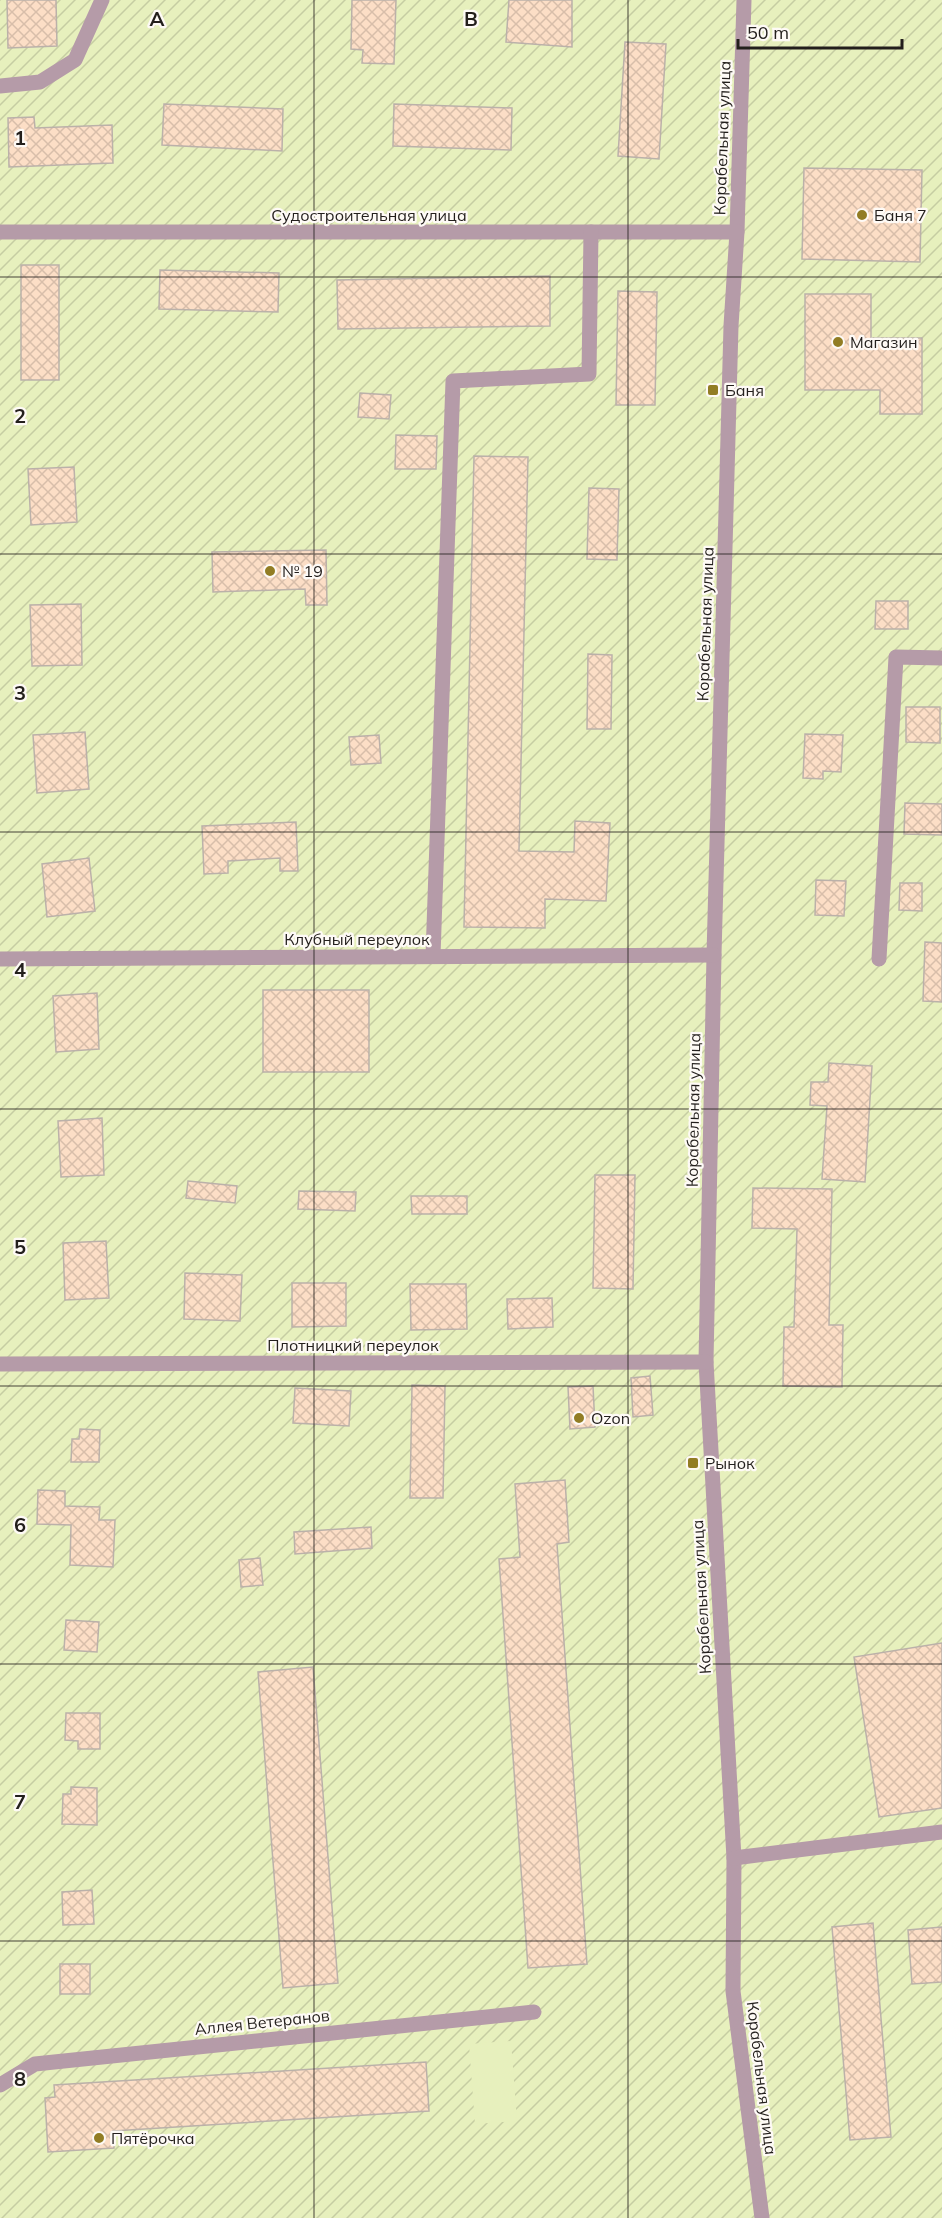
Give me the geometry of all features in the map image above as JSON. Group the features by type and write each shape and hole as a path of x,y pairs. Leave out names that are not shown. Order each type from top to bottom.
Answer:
{"street":[{"path":"0,86 40,82 75,60 102,0"},
{"name":"Корабельная улица","path":"744,0 737,232 731,326 714,955 706,1362 734,1858 733,1991 762,2218"},
{"name":"Судостроительная улица","path":"0,232 737,232"},
{"path":"433,956 453,381 589,374 591,232"},
{"path":"879,959 896,657 942,658"},
{"name":"Клубный переулок","path":"0,959 714,955"},
{"name":"Плотницкий переулок","path":"0,1364 706,1362"},
{"path":"734,1858 942,1832"},
{"name":"Аллея Ветеранов","path":"0,2085 35,2064 534,2012"}],"green space":[{"path":"0,0 942,0 942,2218 0,2218"},
{"path":"511,2041 517,2121 475,2124 469,2044"}],"building":[{"path":"7,0 56,0 57,46 8,48"},
{"path":"352,0 396,0 394,64 362,63 363,50 351,49"},
{"path":"509,0 572,0 572,47 506,42"},
{"path":"625,42 666,44 659,159 618,156"},
{"path":"164,104 283,109 282,151 162,145"},
{"path":"394,104 512,108 511,150 393,146"},
{"path":"34,117 35,128 112,125 113,163 9,167 8,118"},
{"name":"Баня 7","path":"804,168 922,170 920,262 802,259"},
{"path":"21,265 59,265 59,380 21,380"},
{"path":"160,270 279,273 278,312 159,309"},
{"path":"550,276 550,326 338,329 337,280"},
{"path":"618,291 657,292 655,405 616,405"},
{"name":"Магазин","path":"805,294 871,294 871,338 922,338 922,414 880,414 880,390 805,390"},
{"path":"360,393 391,395 389,419 358,417"},
{"path":"396,435 437,436 436,469 395,469"},
{"path":"474,456 528,457 519,851 574,852 575,821 610,823 606,901 545,899 545,928 464,927"},
{"path":"74,467 77,522 31,525 28,469"},
{"path":"589,488 619,489 617,560 587,559"},
{"name":"№ 19","path":"326,550 327,605 306,605 305,589 213,592 212,552"},
{"path":"876,601 908,601 908,629 875,629"},
{"path":"81,604 82,665 32,666 30,605"},
{"path":"588,654 612,655 611,729 587,729"},
{"path":"906,707 940,707 940,743 906,742"},
{"path":"85,732 89,789 37,793 33,735"},
{"path":"805,734 843,735 841,772 823,771 823,779 803,778"},
{"path":"379,735 381,763 351,765 349,737"},
{"path":"905,803 942,804 942,835 904,834"},
{"path":"296,822 298,871 280,871 280,858 228,861 228,873 204,874 202,826"},
{"path":"89,858 95,911 47,917 42,864"},
{"path":"816,880 846,881 844,916 815,915"},
{"path":"900,883 922,883 922,911 899,910"},
{"path":"925,942 942,943 942,1002 923,1001"},
{"path":"263,990 369,990 369,1072 263,1072"},
{"path":"97,993 99,1049 56,1052 53,996"},
{"path":"829,1063 872,1066 865,1182 822,1179 827,1106 810,1105 811,1082 828,1082"},
{"path":"102,1118 104,1175 61,1177 58,1121"},
{"path":"595,1175 635,1175 633,1289 593,1288"},
{"path":"188,1181 237,1186 235,1203 186,1198"},
{"path":"753,1188 832,1189 829,1325 843,1325 842,1387 783,1386 784,1327 794,1327 797,1229 752,1228"},
{"path":"299,1191 356,1192 355,1211 298,1209"},
{"path":"411,1196 467,1196 467,1214 412,1214"},
{"path":"106,1241 109,1298 65,1300 63,1243"},
{"path":"185,1273 242,1275 240,1321 184,1319"},
{"path":"292,1283 346,1283 346,1326 292,1327"},
{"path":"410,1284 466,1284 467,1329 411,1330"},
{"path":"552,1298 553,1327 508,1329 507,1299"},
{"path":"650,1376 653,1415 633,1417 631,1378"},
{"path":"412,1385 445,1386 443,1498 410,1498"},
{"path":"593,1386 595,1427 570,1429 568,1387"},
{"path":"295,1388 351,1391 349,1426 293,1423"},
{"path":"80,1429 100,1430 99,1462 71,1462 72,1439 79,1439"},
{"path":"565,1480 569,1542 557,1544 587,1964 528,1968 499,1559 520,1557 515,1484"},
{"path":"38,1490 65,1491 65,1506 100,1507 99,1520 115,1520 113,1567 70,1565 71,1525 37,1524"},
{"path":"371,1527 372,1548 295,1554 294,1532"},
{"path":"260,1558 263,1585 241,1587 239,1560"},
{"path":"66,1620 99,1622 97,1652 64,1650"},
{"path":"942,1643 942,1808 879,1817 854,1657"},
{"path":"313,1667 338,1983 283,1988 258,1672"},
{"path":"66,1713 100,1713 100,1749 78,1749 78,1741 65,1740"},
{"path":"71,1787 97,1788 97,1825 62,1824 63,1794 71,1794"},
{"path":"92,1890 94,1924 63,1925 62,1892"},
{"path":"873,1923 891,2137 850,2140 832,1927"},
{"path":"942,1927 942,1982 912,1984 908,1930"},
{"path":"60,1964 90,1964 90,1994 60,1994"},
{"path":"426,2062 429,2111 113,2131 114,2148 48,2152 45,2098 55,2097 54,2085"}],"place":[{"name":"Баня 7","path":"862,215"},
{"name":"Магазин","path":"838,342"},
{"name":"Баня","path":"713,390"},
{"name":"№ 19","path":"270,571"},
{"name":"Ozon","path":"579,1418"},
{"name":"Рынок","path":"693,1463"},
{"name":"Пятёрочка","path":"99,2138"}]}
